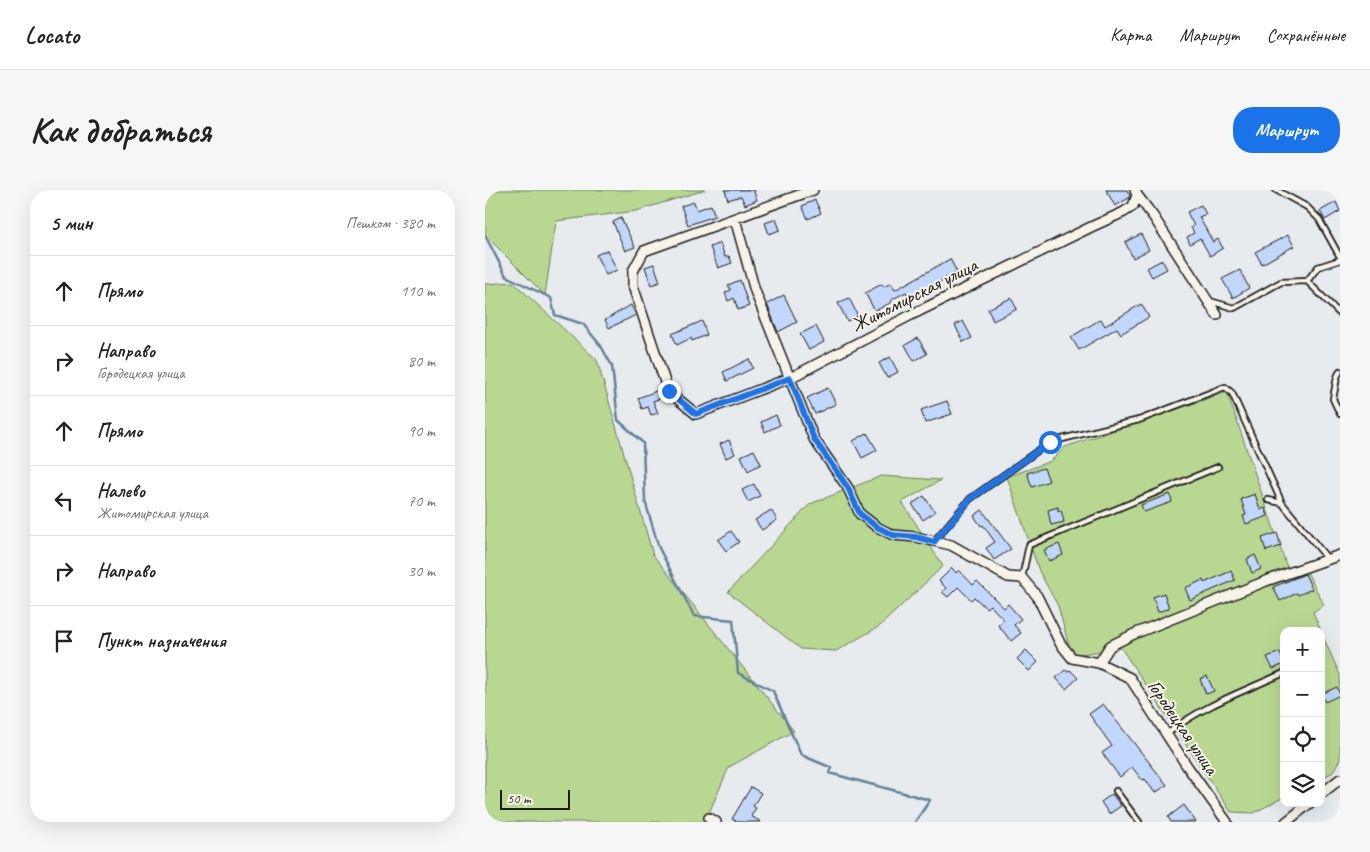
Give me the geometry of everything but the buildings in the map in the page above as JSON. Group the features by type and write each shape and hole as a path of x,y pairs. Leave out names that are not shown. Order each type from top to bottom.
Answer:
{"street":[{"path":"813,190 735,219 755,291 814,439 848,488 860,514 877,527 893,535 916,537 951,545 1008,577 1022,578"},
{"path":"1136,192 1217,315"},
{"name":"Житомирская улица","path":"735,219 644,251 633,271 633,286 669,391 696,414 790,378 913,314 1124,212 1133,206 1136,192"},
{"path":"1099,663 1110,646 1134,634 1327,558 1340,555"},
{"name":"Городецкая улица","path":"1022,578 1037,596 1060,643 1072,658 1099,663 1130,678 1227,822"},
{"path":"1325,791 1340,779"},
{"path":"1286,822 1304,807"}],"lane":[{"path":"1276,190 1307,207 1319,219 1340,259 1318,267 1307,281"},
{"path":"1208,301 1234,308 1281,282 1307,281 1340,314"},
{"path":"1340,371 1333,398 1340,414"},
{"path":"934,542 970,499 1050,442 1139,420 1225,388 1232,392 1281,503 1327,558"},
{"path":"1022,578 1029,545 1218,468"},
{"path":"1268,500 1281,503"},
{"path":"1167,734 1199,711 1280,675"},
{"path":"1117,791 1139,822"}],"green space":[{"path":"485,190 705,190 636,211 556,221 545,295 485,235"},
{"path":"513,282 597,360 653,555 794,731 729,767 705,822 485,822 485,284"},
{"path":"1227,392 1291,579 1307,572 1324,605 1313,612 1319,627 1280,627 1280,799 1254,813 1231,812 1121,648 1075,655 1069,646 1058,606 1039,571 1007,477 1051,461 1065,447"},
{"path":"881,476 941,480 902,502 943,566 880,626 836,651 801,649 728,592 810,504"},
{"path":"1325,641 1340,675 1340,759 1332,773 1325,776"}],"waterway":[{"path":"485,235 506,276 551,298 555,315 583,324 601,346 612,366 618,420 643,443 645,501 659,548 694,616 733,620 738,673 773,691 801,755 832,768 829,773 930,800 915,822"}],"route":[{"path":"669,391 696,414 790,378 814,439 848,488 860,514 877,527 893,535 916,537 934,542 970,499 1050,442"}]}
